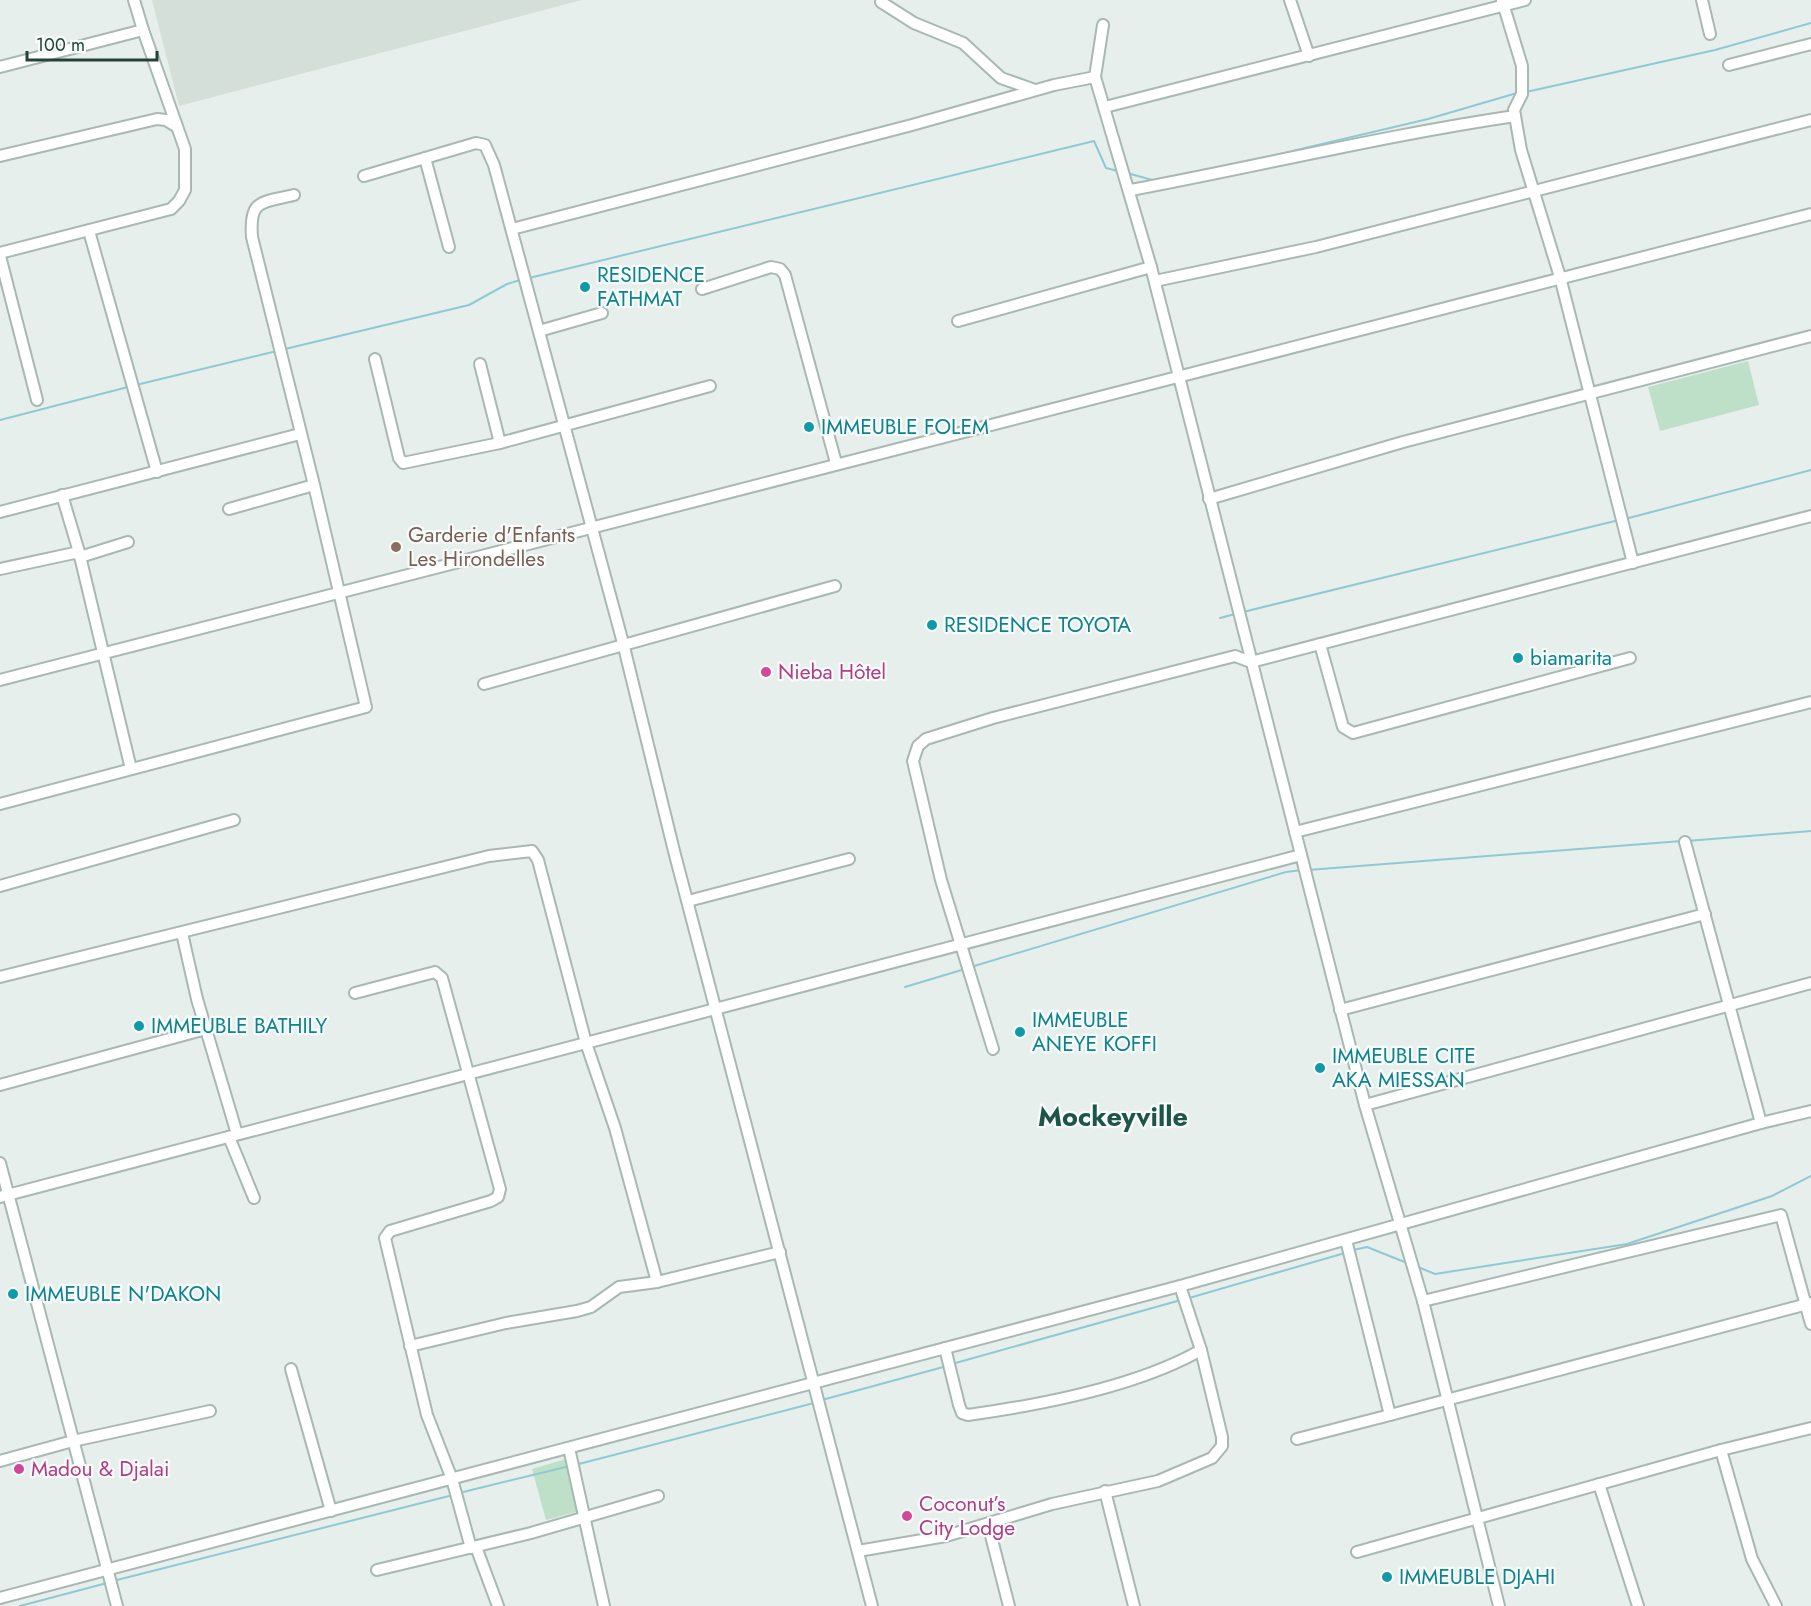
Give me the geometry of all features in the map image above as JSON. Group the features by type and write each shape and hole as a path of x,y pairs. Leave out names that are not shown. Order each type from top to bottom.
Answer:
{"street":[{"path":"37,400 0,255 171,208 180,201 185,190 184,149 174,125 134,0"},
{"path":"1290,0 1309,56"},
{"path":"1105,107 1309,56 1503,3 1525,0"},
{"path":"1702,0 1710,34"},
{"path":"881,2 914,23 963,43 1001,78 1035,90"},
{"path":"1503,3 1521,66 1522,94 1516,103 1515,117 1521,150 1536,192 1560,277 1633,563"},
{"path":"1103,25 1095,77 1131,190 1340,1010 1365,1105 1423,1301 1499,1606"},
{"path":"0,67 143,30"},
{"path":"1729,65 1811,44"},
{"path":"512,229 912,125 1035,90 1095,77"},
{"path":"1131,190 1271,164 1444,127 1515,117"},
{"path":"0,156 157,119 166,120 174,125"},
{"path":"1155,281 1316,248 1536,192 1641,162 1811,120"},
{"path":"364,176 476,143 485,146 512,229 623,643 872,1606"},
{"path":"425,158 449,247"},
{"path":"0,804 366,707 252,237 250,216 254,208 265,202 294,195"},
{"path":"0,680 836,462 1178,377 1811,214"},
{"path":"89,231 157,472"},
{"path":"702,289 771,267 780,269 785,275 836,462"},
{"path":"958,321 1151,267"},
{"path":"539,331 602,313"},
{"path":"1209,499 1403,442 1811,336"},
{"path":"375,359 399,458 403,463 500,442 710,386"},
{"path":"480,364 500,442"},
{"path":"0,512 300,434"},
{"path":"229,509 314,485"},
{"path":"62,495 80,555 131,769"},
{"path":"993,1049 941,880 913,761 918,746 926,739 993,718 1235,656 1251,662 1811,516"},
{"path":"0,569 80,555 128,542"},
{"path":"484,684 623,643 835,586"},
{"path":"1320,644 1344,727 1353,733 1630,658"},
{"path":"1295,832 1811,702"},
{"path":"0,886 234,820"},
{"path":"1685,842 1761,1123"},
{"path":"0,977 489,856 532,850 538,861 586,1043 615,1128 657,1282"},
{"path":"4,1196 1301,855"},
{"path":"688,901 849,859"},
{"path":"1340,1010 1705,914"},
{"path":"182,933 233,1136 254,1198"},
{"path":"355,993 435,972 439,974 470,1075 500,1189 498,1197 491,1201 386,1234 410,1346 428,1415 474,1548 498,1606"},
{"path":"1365,1105 1811,983"},
{"path":"0,1085 206,1029"},
{"path":"0,1598 1180,1286 1346,1240 1399,1222 1811,1111"},
{"path":"0,1162 4,1196 117,1606"},
{"path":"1423,1301 1780,1215 1808,1304 1811,1324"},
{"path":"1346,1240 1390,1415"},
{"path":"410,1346 506,1323 578,1311 591,1307 619,1287 657,1282 780,1252"},
{"path":"858,1551 946,1536 1105,1491 1158,1481 1193,1467 1218,1453 1222,1446 1222,1437 1201,1350 1180,1286"},
{"path":"1297,1439 1808,1304"},
{"path":"945,1348 959,1405 962,1413 968,1415 1066,1398 1183,1360 1201,1350"},
{"path":"291,1369 331,1511"},
{"path":"0,1461 73,1441 210,1411"},
{"path":"1357,1552 1721,1450 1811,1428"},
{"path":"569,1448 604,1606"},
{"path":"1721,1450 1752,1559 1776,1606"},
{"path":"1599,1484 1638,1606"},
{"path":"1105,1491 1134,1606"},
{"path":"377,1570 474,1548 658,1496"},
{"path":"988,1524 1008,1606"}],"shaded area":[{"path":"152,0 582,0 179,106"}],"green space":[{"path":"1748,361 1759,405 1660,431 1648,387"},
{"path":"566,1459 580,1511 546,1520 532,1469"}],"waterway":[{"path":"1526,92 1715,50 1811,23"},
{"path":"1258,159 1428,119 1517,93"},
{"path":"529,278 1094,141 1106,168 1118,171"},
{"path":"1127,173 1156,181"},
{"path":"285,349 469,305 507,284 520,280"},
{"path":"136,385 277,351"},
{"path":"0,420 128,387"},
{"path":"1625,519 1811,470"},
{"path":"1243,612 1619,520"},
{"path":"1220,618 1235,614"},
{"path":"1687,841 1811,831"},
{"path":"1308,870 1682,841"},
{"path":"971,967 1286,872 1302,870"},
{"path":"905,987 965,969"},
{"path":"1418,1267 1435,1274 1627,1244 1772,1196 1811,1176"},
{"path":"1353,1250 1367,1247 1407,1263"},
{"path":"1189,1298 1345,1253"},
{"path":"952,1364 1181,1300"},
{"path":"822,1400 947,1366"},
{"path":"575,1465 814,1403"},
{"path":"459,1493 570,1466"},
{"path":"113,1581 453,1495"},
{"path":"20,1606 107,1583"}],"place":[{"name":"RESIDENCE FATHMAT","path":"585,287"},
{"name":"IMMEUBLE FOLEM","path":"809,427"},
{"name":"Garderie d'Enfants Les Hirondelles","path":"396,547"},
{"name":"RESIDENCE TOYOTA","path":"932,625"},
{"name":"biamarita","path":"1518,658"},
{"name":"Nieba Hôtel","path":"766,672"},
{"name":"IMMEUBLE BATHILY","path":"139,1026"},
{"name":"IMMEUBLE ANEYE KOFFI","path":"1020,1032"},
{"name":"IMMEUBLE CITE AKA MIESSAN","path":"1320,1068"},
{"name":"IMMEUBLE N'DAKON","path":"13,1294"},
{"name":"Madou & Djalai","path":"19,1469"},
{"name":"Coconut’s City Lodge","path":"907,1516"},
{"name":"IMMEUBLE DJAHI","path":"1387,1577"}],"district":[{"name":"Mockeyville","path":"1113,1116"}]}
